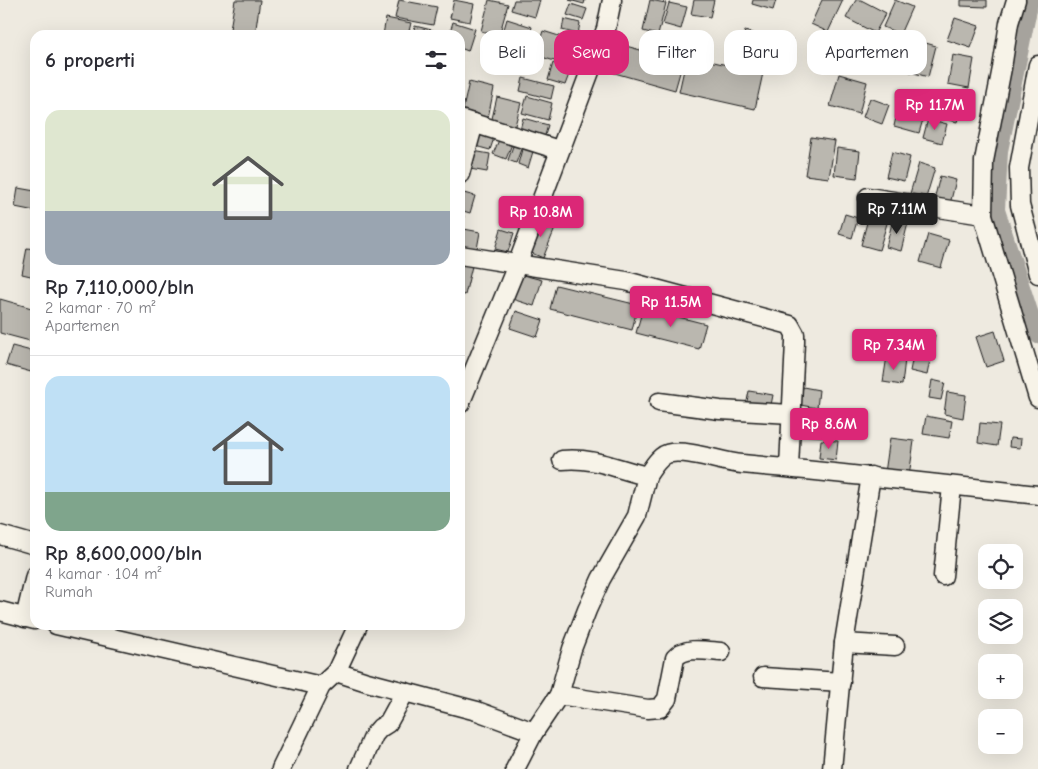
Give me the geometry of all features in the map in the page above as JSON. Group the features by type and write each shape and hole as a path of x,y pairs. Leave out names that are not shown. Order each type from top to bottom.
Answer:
{"street":[{"path":"465,392 517,265 606,28 612,0"},
{"path":"1016,0 1009,23 984,161 982,215 1038,398"},
{"path":"1038,65 1019,168 1020,205 1038,274"},
{"path":"465,136 467,121 560,150"},
{"path":"868,197 982,215"},
{"path":"465,256 626,280 790,325 795,334 795,342 789,467"},
{"path":"660,402 720,410 791,414"},
{"path":"515,769 534,732 559,695 572,649 587,610 601,579 637,516 647,476 661,457 669,452 740,463 1038,495"},
{"path":"562,460 594,461 647,476"},
{"path":"832,769 844,643 871,476"},
{"path":"943,576 952,486"},
{"path":"0,535 30,544"},
{"path":"0,611 30,619"},
{"path":"78,630 321,686"},
{"path":"280,769 321,686 336,672 356,630"},
{"path":"844,643 895,646"},
{"path":"559,695 648,709 660,708 667,699 675,658 679,653 688,650 721,652"},
{"path":"336,672 477,712 534,732"},
{"path":"763,677 841,682"},
{"path":"359,769 374,735 388,723 404,692"}],"building":[{"path":"235,0 260,0 256,30 230,30"},
{"path":"399,0 437,7 433,25 395,18"},
{"path":"454,0 474,4 470,22 450,18"},
{"path":"489,0 508,4 501,30 481,30"},
{"path":"514,0 540,0 535,17 511,10"},
{"path":"569,0 585,0 584,4"},
{"path":"650,0 666,3 659,30 643,30"},
{"path":"694,0 714,0 710,17 691,14"},
{"path":"753,0 776,0 773,10 752,4"},
{"path":"822,0 843,0 829,30 824,30 811,24"},
{"path":"856,0 861,0 886,13 877,30 869,30 846,18"},
{"path":"895,0 912,7 902,30 890,30 883,27"},
{"path":"961,0 987,0 987,7 961,6"},
{"path":"669,3 687,7 681,29 663,24"},
{"path":"571,4 587,9 583,20 567,15"},
{"path":"386,18 411,23 409,30 384,30"},
{"path":"955,18 979,26 971,48 947,40"},
{"path":"507,19 532,27 531,30 504,30"},
{"path":"564,19 580,23 579,30 562,30"},
{"path":"453,22 475,29 468,51 465,50 465,30 451,30"},
{"path":"415,26 432,30 414,30"},
{"path":"544,31 554,34 554,61 544,58"},
{"path":"927,43 936,46 928,77 921,75 927,75"},
{"path":"629,47 639,50 639,75 679,75 675,90 622,75 629,75"},
{"path":"953,55 974,59 969,88 948,84"},
{"path":"714,62 724,64 724,75 763,75 755,109 679,92 683,75 714,75"},
{"path":"553,63 554,75 569,75 565,85 548,80"},
{"path":"839,75 867,82 859,114 830,106"},
{"path":"523,78 554,86 551,99 520,91"},
{"path":"469,82 494,88 487,123 465,119 465,100"},
{"path":"934,94 963,101 957,122 928,114"},
{"path":"527,96 552,103 548,120 522,113"},
{"path":"497,97 521,103 514,129 491,123"},
{"path":"870,98 889,105 882,124 863,117"},
{"path":"898,109 924,116 919,133 894,126"},
{"path":"523,118 548,125 544,139 519,133"},
{"path":"928,119 947,124 942,143 923,138"},
{"path":"480,130 495,135 490,150 475,146"},
{"path":"502,133 514,139 506,159 493,154"},
{"path":"811,137 835,141 829,178 805,175"},
{"path":"516,138 524,141 516,163 508,160"},
{"path":"524,142 535,145 528,168 518,164"},
{"path":"837,148 860,151 857,178 834,175"},
{"path":"473,151 490,154 487,172 470,169"},
{"path":"892,152 910,157 904,181 886,177"},
{"path":"919,163 935,168 925,201 909,197"},
{"path":"940,176 956,180 949,208 933,204"},
{"path":"18,188 30,190 30,210 15,207"},
{"path":"465,193 475,196 470,213 465,212"},
{"path":"845,214 858,218 852,238 839,234"},
{"path":"869,215 888,220 879,250 861,245"},
{"path":"539,219 556,226 543,258 525,250"},
{"path":"893,219 908,223 901,251 886,247"},
{"path":"465,229 480,232 477,249 465,247"},
{"path":"501,229 514,233 508,252 495,249"},
{"path":"928,234 949,240 941,268 920,262"},
{"path":"27,248 30,248 30,276 22,274"},
{"path":"465,264 472,266 465,295"},
{"path":"519,274 542,280 534,306 512,299"},
{"path":"556,285 638,305 632,330 550,309"},
{"path":"0,299 30,308 30,341 0,333"},
{"path":"643,308 706,324 699,349 636,333"},
{"path":"516,311 543,320 537,337 510,328"},
{"path":"918,331 935,335 927,375 910,371"},
{"path":"995,331 1004,361 986,367 976,337"},
{"path":"12,346 30,351 30,372 6,365"},
{"path":"887,356 905,359 902,385 883,382"},
{"path":"932,380 945,383 941,400 929,398"},
{"path":"803,387 819,390 817,408 800,405"},
{"path":"749,391 773,395 770,410 746,406"},
{"path":"947,392 966,395 963,418 944,414"},
{"path":"801,409 830,412 828,437 799,435"},
{"path":"926,416 952,421 949,438 923,434"},
{"path":"980,423 1000,425 997,446 978,443"},
{"path":"890,438 914,441 909,476 885,473"},
{"path":"1010,438 1021,439 1020,448 1009,447"},
{"path":"821,440 838,441 836,460 819,458"}],"waterway":[{"path":"1031,0 1000,151 997,210 1038,336"}]}
